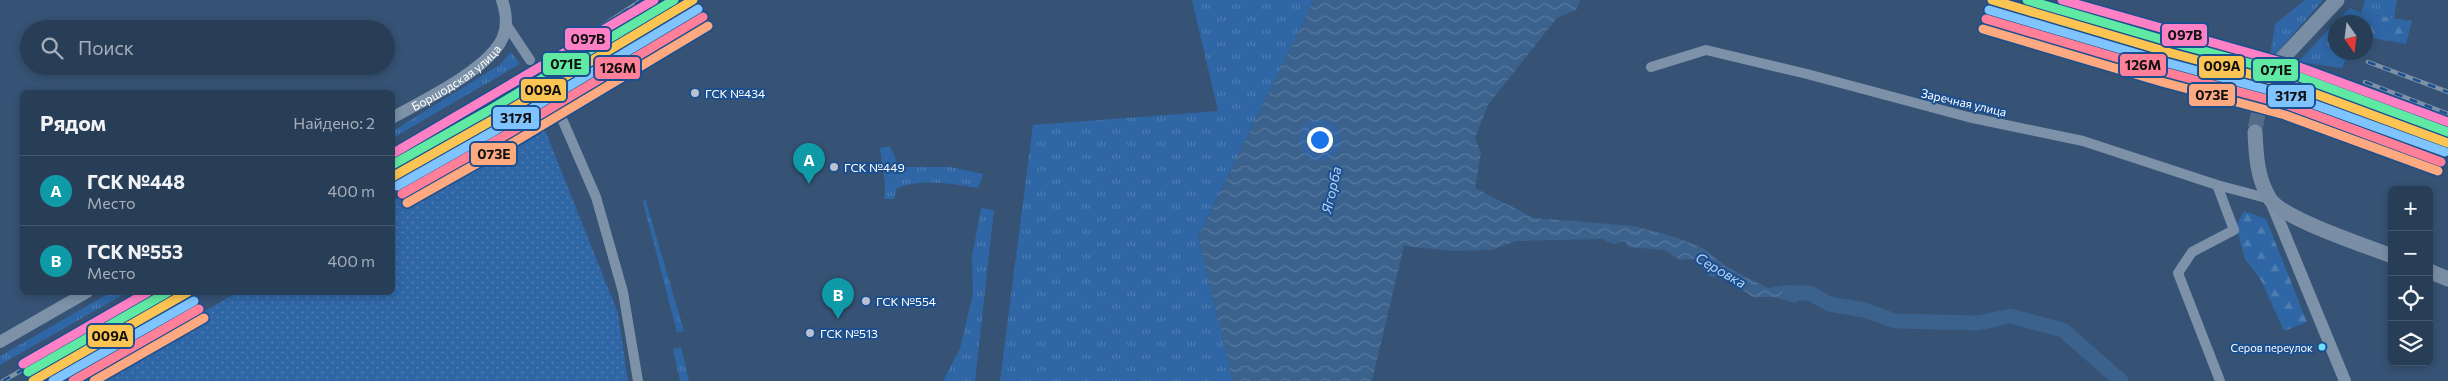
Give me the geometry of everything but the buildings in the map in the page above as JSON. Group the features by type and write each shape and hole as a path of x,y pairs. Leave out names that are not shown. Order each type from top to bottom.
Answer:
{"main road":[{"path":"2273,72 2278,63 2337,0"},
{"path":"2255,132 2257,164 2270,199 2298,218 2388,254"},
{"path":"2433,273 2448,279"}],"street":[{"path":"502,0 506,11 506,24 530,60"},
{"name":"Боршодская улица","path":"395,116 455,82 480,65 496,49 503,37 506,24"},
{"name":"Заречная улица","path":"1651,67 1706,50 1807,74 1968,117 2083,140 2270,199"},
{"path":"556,105 596,197 623,292 638,381"},
{"path":"2218,184 2234,230 2192,252 2178,273 2220,381"},
{"path":"2270,199 2345,381"},
{"path":"0,342 82,295"}],"green space":[{"path":"1192,0 1314,0 1198,237 1233,381 1000,381 1033,125 1218,111"},
{"path":"2305,0 2323,0 2269,62 2275,24"},
{"path":"2365,0 2397,0 2394,18 2362,13 2361,15 2343,15 2350,8 2361,13"},
{"path":"2361,13 2412,21 2406,44 2373,38 2373,15 2361,15"},
{"path":"2328,30 2328,60 2345,60 2342,68 2298,62"},
{"path":"511,52 520,64 395,137 395,130 499,65"},
{"path":"539,115 618,313 628,381 85,381 233,295 395,295 395,200"},
{"path":"890,146 899,167 951,167 983,174 978,188 937,183 917,183 897,188 894,199 884,199 885,185 880,148"},
{"path":"645,198 684,331 677,332 643,202"},
{"path":"981,208 994,210 975,381 943,381 960,348 973,294 972,257"},
{"path":"2244,211 2266,219 2307,322 2284,331 2261,280 2245,259 2236,226"},
{"path":"106,295 122,295 0,365 0,356"},
{"path":"681,347 689,381 680,381 673,349"}],"water":[{"name":"Ягорба","path":"1314,0 1580,0 1576,10 1557,18 1488,105 1475,138 1481,153 1475,188 1534,218 1634,226 1675,237 1703,248 1728,268 1768,288 1786,285 1810,293 1795,303 1775,297 1752,297 1724,276 1710,277 1695,259 1680,260 1664,250 1628,247 1625,241 1613,244 1603,239 1516,241 1492,250 1451,251 1404,246 1372,381 1233,381 1198,237"}],"waterway":[{"name":"Серовка","path":"1789,293 1810,293 1829,304 1864,310 1895,321 1978,323 2010,316 2063,330 2121,381"}],"tunnel":[{"path":"2255,128 2262,97 2273,72"}],"railway":[{"path":"395,157 443,130 642,0"},
{"path":"2368,62 2448,92"},
{"path":"2365,82 2448,114"},
{"path":"2362,93 2448,126"},
{"path":"3,381 153,295"}],"transit line":[{"name":"097В","path":"395,152 654,0"},
{"name":"071Е","path":"395,163 486,112 674,0"},
{"name":"009А","path":"395,175 491,121 693,0"},
{"name":"009А","path":"1992,0 2171,53 2294,86 2448,143"},
{"name":"071Е","path":"2027,0 2174,43 2297,76 2448,132"},
{"name":"097В","path":"2062,0 2299,67 2448,122"},
{"name":"317Я","path":"397,186 496,130 698,9"},
{"name":"317Я","path":"1989,10 2168,63 2291,96 2445,152"},
{"name":"126М","path":"402,194 501,138 703,17"},
{"name":"126М","path":"1986,19 2165,72 2288,105 2441,162"},
{"name":"073Е","path":"407,203 506,147 708,26"},
{"name":"073Е","path":"1983,29 2162,82 2285,115 2438,171"},
{"name":"097В","path":"23,364 143,295"},
{"name":"071Е","path":"28,372 163,295"},
{"name":"009А","path":"33,381 183,295"},
{"name":"317Я","path":"53,381 194,301"},
{"name":"126М","path":"73,381 199,309"},
{"name":"073Е","path":"94,381 204,318"}],"place":[{"name":"ГСК №434","path":"695,93"},
{"name":"ГСК №449","path":"834,167"},
{"name":"ГСК №448","path":"809,184"},
{"name":"ГСК №554","path":"866,301"},
{"name":"ГСК №553","path":"838,319"},
{"name":"ГСК №513","path":"810,333"},
{"name":"Серов переулок","path":"2322,347"}]}
